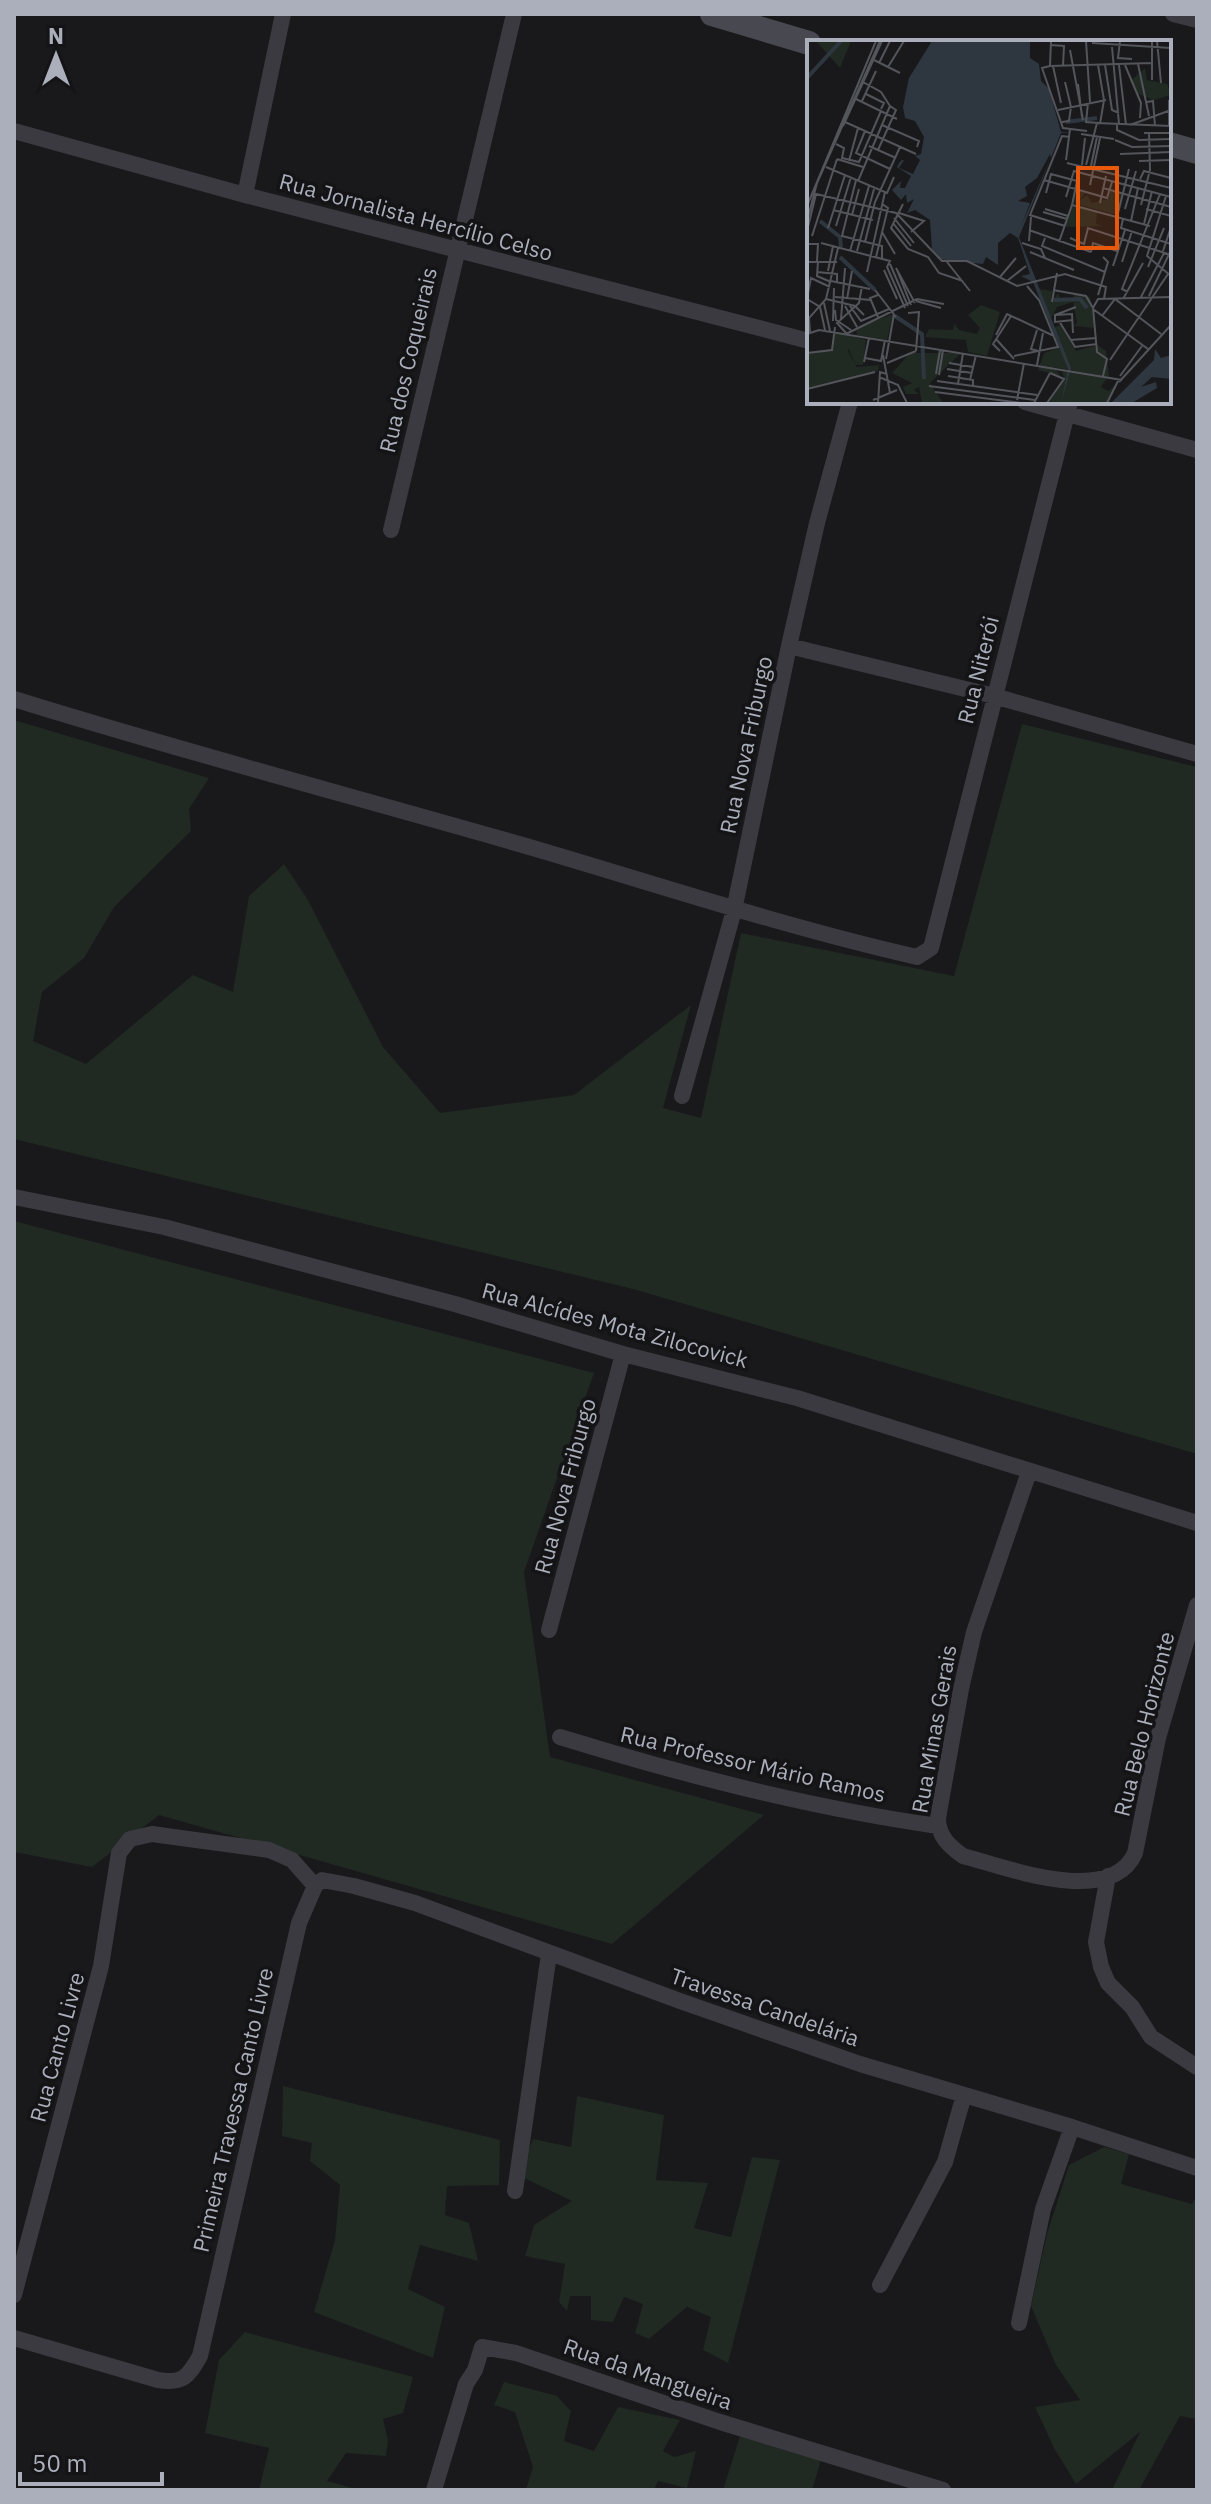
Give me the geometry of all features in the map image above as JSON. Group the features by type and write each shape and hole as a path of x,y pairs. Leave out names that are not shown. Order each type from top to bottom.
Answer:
{"main road":[{"path":"712,14 807,42"},
{"path":"1171,145 1197,152"}],"street":[{"path":"245,195 283,14"},
{"name":"Rua dos Coqueirais","path":"391,530 514,14"},
{"path":"1173,14 1197,20"},
{"name":"Rua Jornalista Hercílio Celso","path":"14,131 245,195 807,340"},
{"name":"Rua Nova Friburgo","path":"682,1096 734,910 817,523 849,404"},
{"path":"1039,404 1068,408 1197,450"},
{"name":"Rua Niterói","path":"734,910 917,957 931,948 1068,408"},
{"path":"789,646 994,696 1197,754"},
{"path":"14,699 528,847 734,910"},
{"name":"Rua Alcídes Mota Zilocovick","path":"14,1197 164,1227 455,1304 623,1354 797,1398 1197,1523"},
{"name":"Rua Nova Friburgo","path":"549,1630 623,1354"},
{"name":"Rua Minas Gerais","path":"1029,1472 974,1632 938,1826 950,1847 963,1856 1069,1882 1108,1876"},
{"name":"Rua Belo Horizonte","path":"1108,1876 1130,1864 1135,1853 1158,1738 1197,1605"},
{"name":"Rua Professor Mário Ramos","path":"560,1737 638,1761 832,1808 938,1826"},
{"name":"Rua Canto Livre","path":"14,2295 101,1966 119,1853 130,1839 152,1834 269,1850 292,1860 319,1883"},
{"path":"1108,1876 1096,1942 1108,1983 1132,2007 1151,2037 1197,2067"},
{"name":"Travessa Candelária","path":"319,1883 354,1886 415,1903 860,2064 1197,2168"},
{"name":"Primeira Travessa Canto Livre","path":"14,2338 173,2382 183,2379 191,2371 200,2356 299,1923 319,1883"},
{"path":"515,2191 549,1954"},
{"path":"880,2285 945,2162 964,2095"},
{"path":"1019,2323 1043,2209 1072,2127"},
{"name":"Rua da Mangueira","path":"434,2490 466,2384 475,2370 482,2347 516,2353 900,2483 943,2490"}],"shaded area":[{"path":"14,720 209,778 189,809 191,831 114,907 84,958 42,992 33,1041 86,1064 193,975 233,992 249,896 284,864 308,900 383,1047 440,1113 574,1095 691,1005 663,1108 701,1118 741,933 954,976 1022,724 1197,767 1197,1454 633,1289 14,1139"},
{"path":"14,1221 594,1373 524,1572 550,1757 764,1815 612,1944 159,1815 92,1867 14,1852"},
{"path":"283,2086 500,2140 499,2185 447,2186 445,2215 469,2223 478,2261 420,2245 408,2289 445,2307 433,2358 314,2312 335,2240 340,2185 310,2161 312,2143 282,2136"},
{"path":"577,2096 664,2115 656,2180 708,2183 694,2228 731,2237 752,2157 780,2160 728,2363 703,2350 711,2317 687,2307 649,2339 635,2333 643,2304 624,2297 613,2322 591,2320 591,2296 570,2296 567,2311 559,2302 565,2264 525,2256 534,2225 572,2201 518,2175 533,2139 571,2147"},
{"path":"1104,2147 1129,2154 1121,2184 1192,2204 1197,2196 1197,2419 1180,2416 1139,2490 1112,2490 1140,2432 1076,2484 1054,2448 1035,2407 1080,2400 1056,2365 1031,2306 1047,2234 1069,2165"},
{"path":"245,2332 413,2377 403,2413 383,2419 388,2440 386,2456 346,2453 327,2481 360,2490 259,2490 269,2448 205,2433 219,2360"},
{"path":"504,2382 557,2396 571,2411 564,2441 594,2451 618,2407 680,2420 663,2451 674,2457 696,2451 687,2488 658,2481 654,2490 526,2490 533,2467 515,2412 494,2405"},
{"path":"740,2436 821,2460 812,2490 723,2490"}]}
